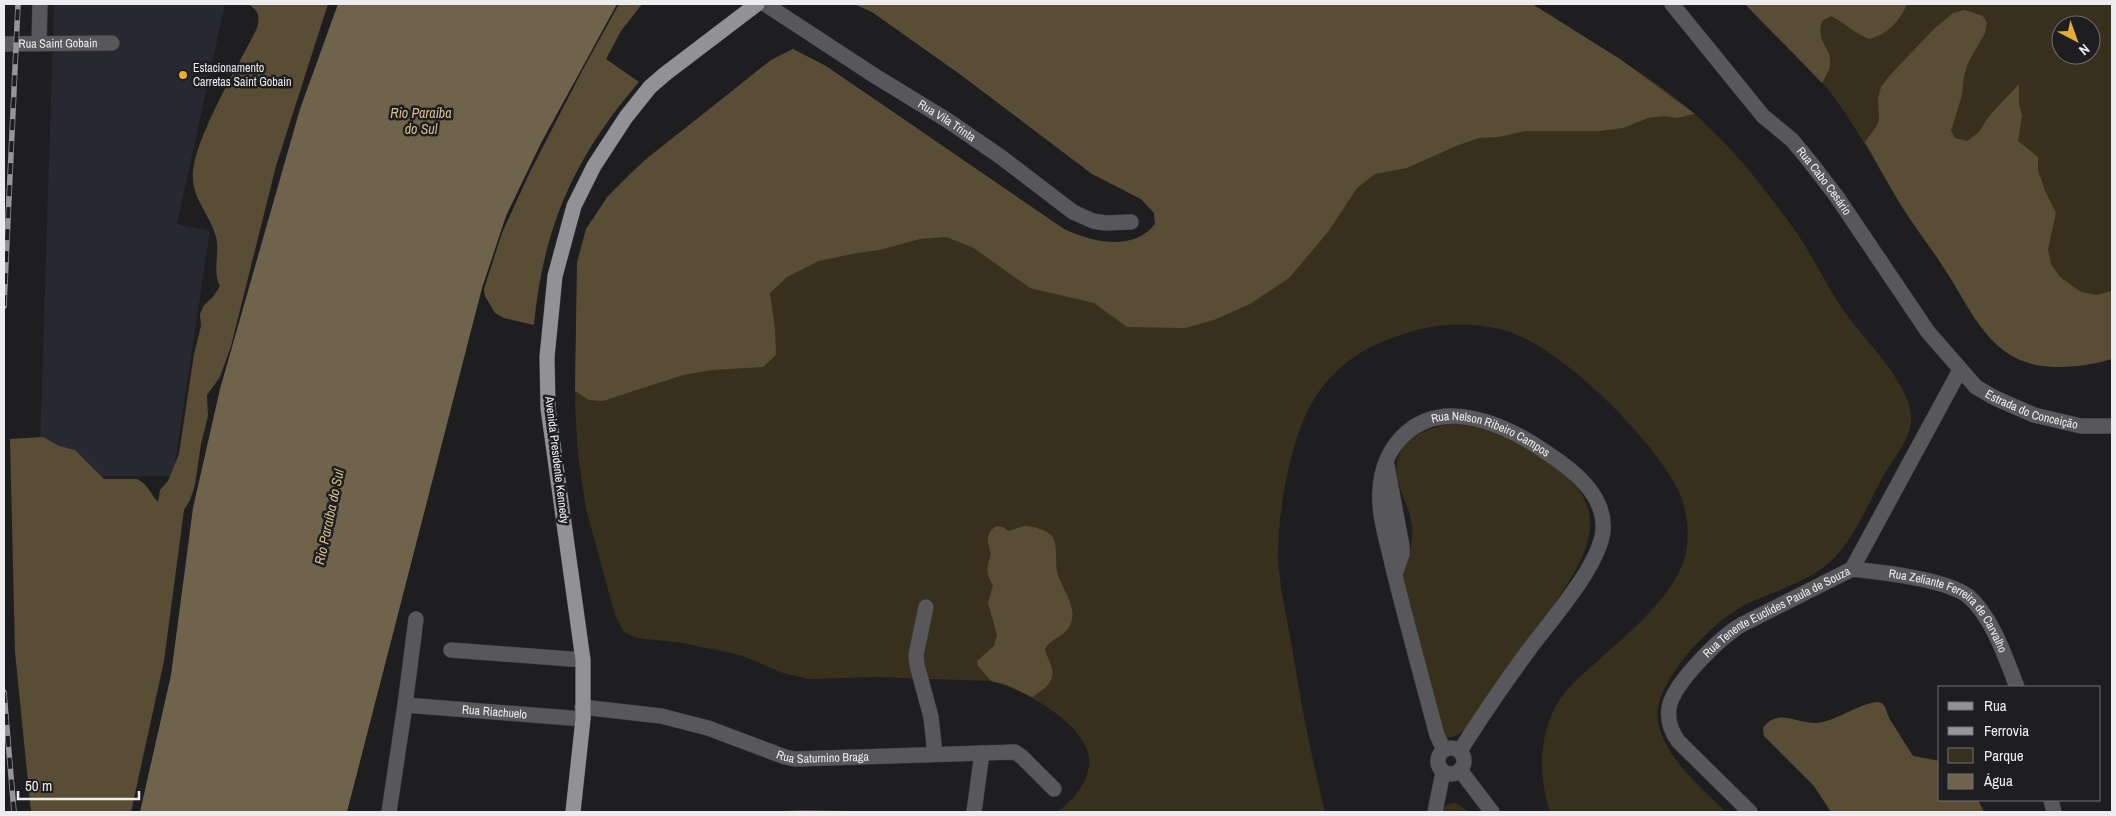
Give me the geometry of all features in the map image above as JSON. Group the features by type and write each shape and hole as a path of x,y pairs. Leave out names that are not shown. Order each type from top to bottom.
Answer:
{"main road":[{"name":"Avenida Presidente Kennedy","path":"573,812 583,713 582,660 548,408 547,356 550,312 564,239 574,206 585,182 604,149 638,101 665,74 757,4"}],"street":[{"path":"39,43 40,4"},
{"name":"Rua Vila Trinta","path":"765,4 946,120 1073,212 1093,221 1104,223 1131,222"},
{"name":"Rua Cabo Cesário","path":"1672,4 1763,116 1792,140 1811,163 1837,197 1928,332 1960,370"},
{"name":"Rua Saint Gobain","path":"4,44 112,43"},
{"name":"Estrada do Conceição","path":"1960,370 1976,387 1995,398 2034,415 2081,426 2112,426"},
{"name":"Rua Tenente Euclides Paula de Souza","path":"1750,812 1672,732 1669,707 1673,698 1700,661 1727,634 1741,625 1852,569 1960,370"},
{"name":"Rua Nelson Ribeiro Campos","path":"1444,750 1437,735 1395,574 1380,504 1382,476 1398,441 1415,425 1443,416 1473,418 1507,430 1530,441 1558,460 1587,486 1602,512 1601,540 1585,573 1488,708 1460,751"},
{"name":"Rua Zeliante Ferreira de Carvalho","path":"1852,569 1887,573 1939,584 1957,590 1967,596 1983,614 2005,656 2017,686"},
{"path":"926,607 916,655 931,717 935,754"},
{"path":"389,812 416,619"},
{"path":"451,650 582,660"},
{"name":"Rua Riachuelo","path":"405,705 583,713"},
{"name":"Rua Saturnino Braga","path":"583,713 623,710 680,721 708,728 795,759 1016,752 1054,789"},
{"path":"1436,812 1443,772 1437,762 1440,753 1452,748 1460,751 1464,759 1460,770 1452,774 1443,772"},
{"path":"974,812 982,753"},
{"path":"1460,770 1492,812"}],"shaded area":[{"path":"54,4 225,4 177,224 210,231 173,476 39,476"},
{"path":"248,4 328,4 276,166 231,346 220,377 207,395 208,416 201,444 195,485 184,510 164,661 131,812 31,812 15,652 10,439 43,437 59,446 75,450 104,479 137,479 147,487 158,502 160,490 168,481 179,454 194,354 201,326 200,314 204,305 213,297 220,286 216,269 216,237 196,195 193,180 194,165 207,126 257,28 258,14"},
{"path":"619,4 642,4 621,31 606,59 639,82 597,137 566,194 545,256 538,289 534,325 504,318 495,313 485,296 484,289 502,233 529,174"},
{"path":"854,4 1532,4 1620,59 1695,114 1676,118 1664,116 1648,118 1623,128 1600,131 1525,131 1499,137 1479,138 1407,168 1375,174 1357,188 1328,232 1289,278 1250,304 1214,320 1185,328 1127,327 1094,303 1030,288 972,247 946,237 920,239 880,250 819,261 787,277 770,293 775,329 776,355 763,367 713,370 683,375 603,401 589,400 575,391 577,263 586,229 608,196 644,161 771,60 793,49 826,66 1064,229 1087,238 1112,242 1136,238 1146,233 1155,224 1154,213 1141,199 1092,174 961,75 872,12"},
{"path":"1745,4 1907,4 1901,16 1887,31 1869,39 1831,16 1822,21 1821,35 1829,53 1830,64 1822,83"},
{"path":"1965,10 1983,16 1987,23 1985,33 1968,63 1964,76 1962,95 1951,131 1955,138 1967,141 1978,133 1990,115 2019,84 2019,104 2022,116 2018,141 2038,157 2038,170 2045,191 2056,213 2048,249 2051,264 2060,277 2081,292 2096,295 2112,291 2112,359 2077,366 2041,366 2018,359 1994,342 1974,318 1942,265 1906,213 1865,142 1879,120 1878,98 1881,87 1890,75 1935,28 1953,13"},
{"path":"997,526 1003,527 1008,531 1024,526 1032,527 1043,530 1051,535 1056,548 1058,575 1071,605 1072,617 1069,627 1045,649 1051,666 1052,678 1044,689 1032,697 1007,685 991,681 978,666 977,661 994,646 997,635 988,603 993,585 988,570 991,554 988,538 990,531"},
{"path":"1882,703 1889,718 1913,756 1938,761 1938,801 1978,801 1984,812 1831,812 1814,786 1764,736 1763,728 1774,719 1787,718 1814,723 1822,722 1869,704"},
{"path":"806,810 893,812 759,812"}],"green space":[{"path":"854,4 1532,4 1642,74 1697,116 1749,170 1794,229 1846,314 1895,377 1909,403 1911,416 1910,429 1904,443 1881,480 1855,529 1836,556 1817,572 1795,584 1736,610 1697,644 1674,671 1666,685 1660,699 1657,715 1660,731 1667,746 1689,776 1726,812 1550,812 1542,773 1543,746 1549,720 1564,693 1654,608 1671,586 1685,556 1688,535 1686,514 1680,494 1651,448 1604,398 1578,374 1551,354 1526,339 1503,330 1488,327 1460,324 1420,329 1379,343 1354,357 1323,386 1308,410 1294,446 1281,511 1278,553 1279,571 1303,712 1325,812 1057,812 1076,794 1088,771 1088,753 1083,741 1062,718 1048,708 1004,685 991,681 874,677 809,679 783,673 740,655 682,643 636,638 624,632 615,615 586,509 578,456 575,406 577,263 584,239 594,218 622,181 658,149 771,60 793,49 826,66 1064,229 1075,234 1099,241 1124,241 1146,233 1155,224 1154,213 1141,199 1092,174 961,75 872,12"},
{"path":"1745,4 2112,4 2112,359 2077,365 2037,365 2026,362 2004,349 1976,318 1940,261 1905,212 1845,113 1826,87"},
{"path":"1450,424 1477,427 1502,434 1541,457 1564,474 1580,491 1588,509 1590,526 1587,545 1579,564 1553,606 1470,724 1454,737 1445,737 1402,578 1411,546 1412,525 1398,481 1396,468 1398,458 1409,441 1428,430"},
{"path":"1456,803 1469,812 1439,812 1448,804"}],"water":[{"name":"Rio Paraíba do Sul","path":"338,4 617,4 541,143 506,216 482,288 347,812 140,812 171,675 193,508 220,389 300,109"}],"railway":[{"path":"4,306 18,4"},
{"path":"4,692 14,812"}],"place":[{"name":"Estacionamento Carretas Saint Gobain","path":"183,75"}]}
